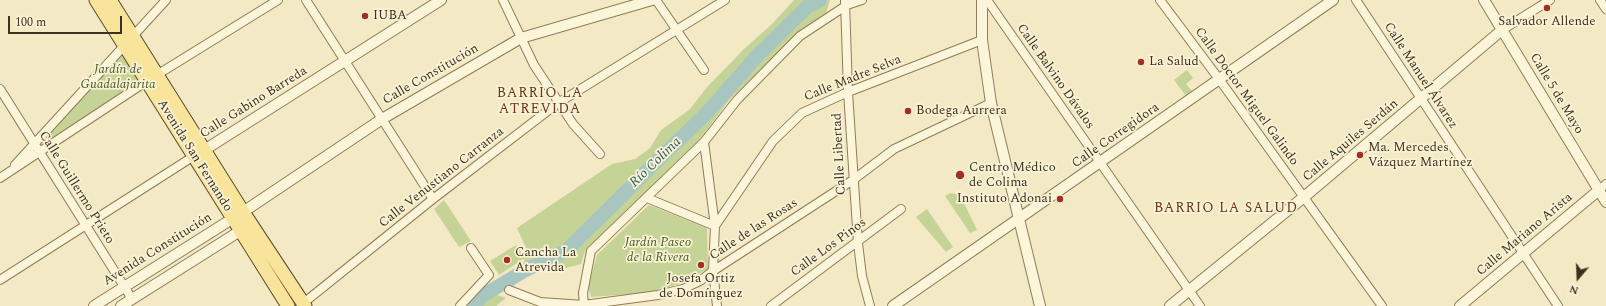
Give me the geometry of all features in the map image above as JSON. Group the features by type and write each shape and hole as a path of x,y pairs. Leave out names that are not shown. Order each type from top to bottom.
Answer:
{"main road":[{"name":"Avenida San Fernando","path":"96,0 129,40"},
{"name":"Avenida San Fernando","path":"110,0 129,40 238,215 240,231 288,306"},
{"path":"238,215 303,305"}],"street":[{"path":"4,176 166,0"},
{"path":"4,176 152,78 278,0"},
{"path":"306,0 433,199"},
{"name":"Calle Gabino Barreda","path":"0,280 85,224 441,0"},
{"path":"503,0 534,65 573,124 600,154"},
{"name":"Calle Constitución","path":"238,215 382,119 521,38 652,0"},
{"path":"656,0 704,70"},
{"name":"Calle Venustiano Carranza","path":"303,305 433,199 558,103 725,0"},
{"path":"584,306 583,293 591,251 704,142 737,100 800,36 846,2 862,0"},
{"path":"982,0 982,40 991,103 1040,306"},
{"name":"Calle Balvino Dávalos","path":"987,0 1200,306"},
{"name":"Calle Doctor Miguel Galindo","path":"1160,0 1219,79 1382,306"},
{"name":"Calle Corregidora","path":"893,306 1101,163 1333,0"},
{"name":"Calle Manuel Álvarez","path":"1356,0 1558,306"},
{"name":"Calle 5 de Mayo","path":"1484,0 1602,187 1606,202"},
{"name":"Calle Aquiles Serdán","path":"1170,306 1421,100 1502,30 1550,0"},
{"path":"1600,0 1606,9"},
{"name":"Calle Libertad","path":"846,2 848,92 853,180 862,276 870,306"},
{"name":"Calle Madre Selva","path":"714,226 773,142 802,112 848,92 982,40"},
{"name":"Calle Guillermo Prieto","path":"0,88 132,299"},
{"name":"Calle de las Rosas","path":"509,290 540,302 584,306 658,295 683,289 700,281 853,180 894,149 991,103"},
{"path":"704,142 714,226 713,271 717,306"},
{"name":"Calle Mariano Arista","path":"1460,306 1602,187"},
{"path":"647,198 714,226"},
{"name":"Calle Los Pinos","path":"771,306 902,209"},
{"name":"Avenida Constitución","path":"94,306 238,215"},
{"path":"121,306 240,231"},
{"path":"460,306 489,275 472,248"}],"green space":[{"path":"794,0 830,0 826,13 801,30 730,99 699,140 585,251 581,264 559,270 523,265 527,250 517,228 612,164 635,159 650,148 661,130 689,110 708,86 744,49 772,24"},
{"name":"Jardín de Guadalajarita","path":"121,52 140,82 45,146 41,141"},
{"path":"1187,70 1193,78 1186,84 1193,92 1186,96 1174,80"},
{"path":"951,193 960,195 977,230 970,233 945,196"},
{"path":"444,200 471,241 459,247 434,209"},
{"name":"Jardín Paseo de la Rivera","path":"649,205 707,228 708,269 679,284 647,293 591,297 588,287 597,255"},
{"path":"927,209 953,247 946,252 916,217"},
{"name":"Cancha La Atrevida","path":"516,245 525,258 499,275 490,261"},
{"path":"483,290 506,298 496,306 469,306"}],"waterway":[{"name":"Río Colima","path":"475,306 482,296 524,271 567,250 705,115 758,55 807,7 820,0"}],"place":[{"name":"Salvador Allende","path":"1547,8"},
{"name":"IUBA","path":"365,16"},
{"name":"La Salud","path":"1141,62"},
{"name":"Bodega Aurrera","path":"908,111"},
{"name":"Ma. Mercedes Vázquez Martínez","path":"1360,155"},
{"name":"Centro Médico de Colima","path":"960,175"},
{"name":"Instituto Adonai","path":"1060,199"},
{"name":"Cancha La Atrevida","path":"507,260"},
{"name":"Josefa Ortiz de Domínguez","path":"701,265"}],"district":[{"name":"BARRIO LA ATREVIDA","path":"540,102"},
{"name":"BARRIO LA SALUD","path":"1226,209"}]}
